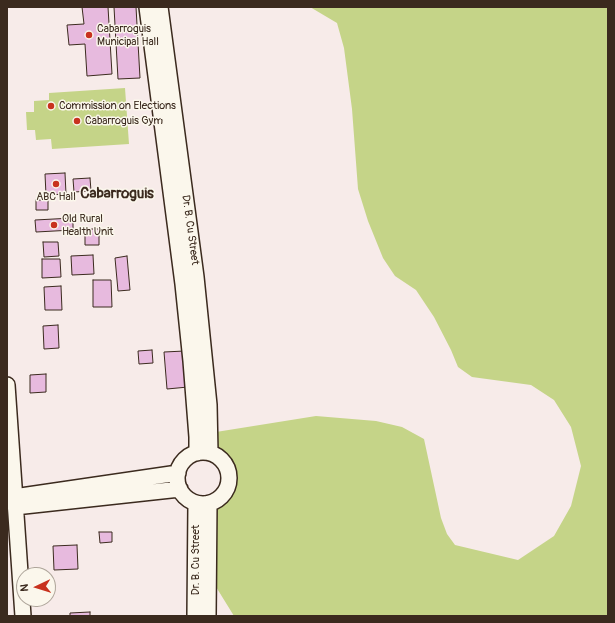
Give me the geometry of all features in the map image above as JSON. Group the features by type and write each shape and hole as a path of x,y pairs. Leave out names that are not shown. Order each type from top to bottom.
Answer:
{"street":[{"name":"Dr. B. Cu Street","path":"147,7 183,284 197,437 203,453"},
{"name":"Dr. B. Cu Street","path":"160,7 196,277 209,405 203,453"},
{"path":"7,385 23,616"},
{"path":"203,453 221,460 225,466 229,478 228,485 221,497 203,503 184,496 178,483 178,473 185,460 203,453"},
{"path":"14,502 178,473"},
{"path":"14,502 180,488"},
{"name":"Dr. B. Cu Street","path":"195,616 203,503"},
{"name":"Dr. B. Cu Street","path":"203,503 208,616"}],"green space":[{"path":"310,7 608,7 608,616 234,616 213,582 216,501 225,491 229,478 225,465 216,456 216,432 316,416 376,421 402,427 424,439 441,518 447,534 455,545 518,560 554,536 571,506 581,466 571,427 554,400 531,385 472,377 458,367 434,317 416,290 395,276 383,258 368,221 358,189 352,109 344,48 337,23"},
{"name":"Cabarroguis Gym","path":"125,88 129,144 52,149 51,139 36,140 35,130 27,130 26,112 34,112 34,101 49,100 49,93"}],"building":[{"name":"Cabarroguis Municipal Hall","path":"82,7 108,7 112,74 87,76 85,44 69,45 67,25 84,24"},
{"path":"114,7 136,7 140,78 118,79"},
{"name":"ABC Hall","path":"65,173 66,194 46,195 45,174"},
{"path":"90,178 91,191 74,192 73,179"},
{"path":"36,200 48,200 48,210 36,210"},
{"name":"Old Rural Health Unit","path":"73,218 73,230 36,232 35,220"},
{"path":"85,229 99,229 99,245 85,245"},
{"path":"43,242 58,242 59,256 44,257"},
{"path":"93,255 94,274 72,275 71,256"},
{"path":"127,256 130,290 118,291 115,258"},
{"path":"42,259 60,259 61,277 42,278"},
{"path":"93,280 111,280 112,307 93,307"},
{"path":"61,286 62,310 45,310 44,287"},
{"path":"58,325 59,348 44,349 43,326"},
{"path":"152,350 153,363 139,364 138,351"},
{"path":"185,351 188,387 167,389 164,352"},
{"path":"46,374 46,392 30,393 30,375"},
{"path":"99,532 112,532 112,542 100,543"},
{"path":"77,545 78,569 56,570 56,567 54,567 53,546"},
{"path":"90,612 90,616 70,616 70,613"}],"place":[{"name":"Cabarroguis Municipal Hall","path":"89,35"},
{"name":"Commission on Elections","path":"51,106"},
{"name":"Cabarroguis Gym","path":"77,121"},
{"name":"ABC Hall","path":"56,184"},
{"name":"Old Rural Health Unit","path":"54,225"}],"district":[{"name":"Cabarroguis","path":"117,194"}]}
